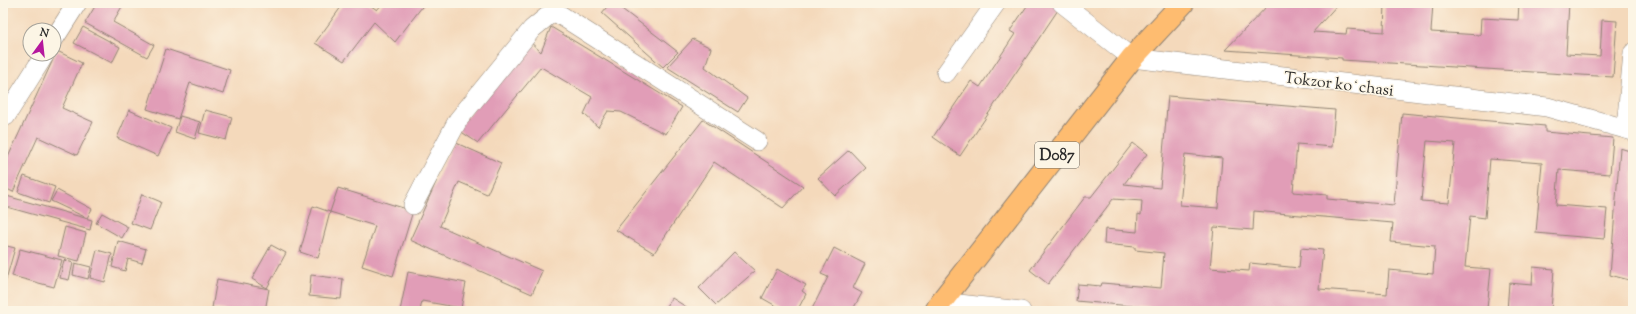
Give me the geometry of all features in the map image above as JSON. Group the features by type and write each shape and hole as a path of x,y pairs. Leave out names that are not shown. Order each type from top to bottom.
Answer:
{"main road":[{"name":"D087","path":"939,306 1132,58 1183,3"}],"street":[{"path":"62,26 76,3"},
{"path":"946,73 996,3"},
{"path":"1062,3 1132,58"},
{"path":"413,205 458,120 532,29 558,7 757,141"},
{"path":"1630,129 1633,53"},
{"name":"Tokzor koʻchasi","path":"1132,58 1547,107 1630,129"},
{"path":"3,116 6,116 40,62"},
{"path":"939,306 1021,311"}],"building":[{"path":"97,3 124,3 113,22 154,45 147,57 85,23"},
{"path":"344,3 367,3 377,10 383,3 425,3 395,42 374,22 344,61 315,43"},
{"path":"610,3 614,3 678,52 663,67 602,13"},
{"path":"1029,3 1054,3 1060,7 960,156 933,137 971,81 980,87 1015,34 1010,31"},
{"path":"1270,3 1339,3 1313,32 1346,34 1347,29 1384,32 1385,3 1433,3 1431,32 1480,35 1481,18 1518,20 1519,3 1569,3 1566,54 1600,56 1602,20 1617,21 1613,77 1342,60 1342,58 1225,50"},
{"path":"83,27 120,47 112,63 74,43"},
{"path":"551,27 682,107 666,134 621,112 608,111 598,127 584,114 592,97 541,67 478,143 457,129 527,39 541,52"},
{"path":"693,39 711,48 705,67 747,98 738,112 667,67"},
{"path":"166,49 230,70 223,94 190,83 178,119 147,109"},
{"path":"62,53 82,63 62,108 93,122 77,155 38,137 13,192 3,187 3,168 52,62 62,62"},
{"path":"1168,96 1335,110 1332,147 1297,144 1293,192 1327,195 1327,199 1394,205 1402,113 1545,126 1545,132 1613,138 1610,174 1559,170 1556,205 1607,209 1604,239 1536,233 1542,163 1490,159 1485,218 1470,216 1465,267 1491,269 1487,309 1500,311 1187,311 1076,301 1078,284 1101,286 1102,283 1161,288 1164,253 1135,250 1135,247 1104,244 1105,229 1137,232 1138,214 1141,215 1142,201 1113,199 1048,284 1030,270 1085,197 1091,197 1133,143 1147,154 1124,184 1160,188","holes":["1427,141 1455,143 1449,203 1421,201","1185,154 1222,158 1218,208 1180,205","1254,211 1393,223 1391,242 1435,246 1433,274 1389,270 1387,294 1319,289 1323,250 1301,248 1299,268 1250,263 1249,271 1210,268 1214,227 1253,230"]},
{"path":"129,110 171,128 158,156 117,138"},
{"path":"205,110 232,117 226,140 199,133"},
{"path":"180,116 200,122 195,139 175,132"},
{"path":"703,120 803,186 783,208 714,162 654,253 616,230"},
{"path":"454,142 501,163 487,194 459,182 440,226 542,271 532,294 410,240"},
{"path":"1620,148 1633,152 1633,281 1610,275"},
{"path":"849,150 866,168 835,196 818,178"},
{"path":"24,176 55,187 49,203 18,192"},
{"path":"338,188 413,211 393,276 362,266 375,226 330,212"},
{"path":"57,190 92,209 87,218 51,201"},
{"path":"142,194 161,202 150,230 131,223"},
{"path":"3,195 92,220 90,230 3,206"},
{"path":"313,206 330,212 318,258 300,252"},
{"path":"102,213 128,227 122,238 96,223"},
{"path":"65,227 86,233 79,261 58,256"},
{"path":"118,241 146,249 142,263 128,259 125,271 112,267"},
{"path":"3,245 15,248 3,290"},
{"path":"271,245 286,253 267,288 252,279"},
{"path":"834,248 865,264 853,288 862,293 852,311 811,311 828,277 821,274"},
{"path":"20,249 62,260 54,287 12,276"},
{"path":"97,250 112,254 105,282 90,278"},
{"path":"734,252 755,271 716,305 699,288"},
{"path":"64,260 73,263 69,280 60,278"},
{"path":"75,263 91,267 88,279 73,275"},
{"path":"1533,267 1554,269 1551,311 1507,311 1509,283 1532,285"},
{"path":"777,269 806,285 802,291 806,294 797,311 785,311 762,298"},
{"path":"408,272 466,283 461,308 422,301 420,311 400,311"},
{"path":"311,275 343,279 341,299 309,296"},
{"path":"217,279 269,289 265,311 228,311 212,308"},
{"path":"672,298 691,310 691,311 664,311"}]}
